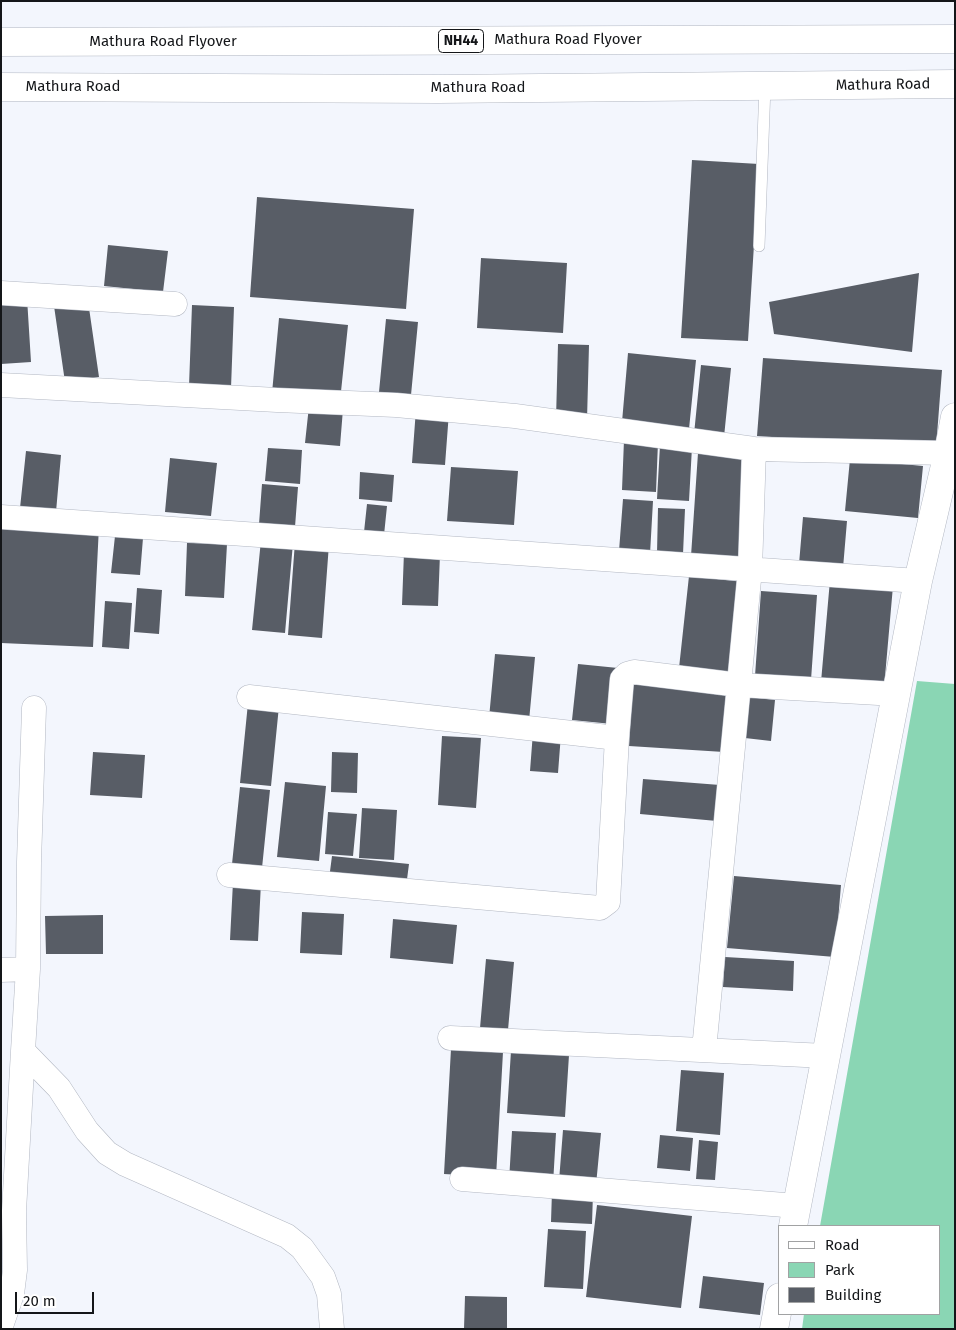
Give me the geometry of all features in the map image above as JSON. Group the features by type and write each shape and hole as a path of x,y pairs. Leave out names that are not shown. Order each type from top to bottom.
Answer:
{"main road":[{"name":"Mathura Road Flyover","path":"1,42 955,39"},
{"name":"Mathura Road","path":"1,87 438,89 955,84"},
{"path":"795,1216 918,581 955,416"},
{"path":"774,1329 778,1308"}],"street":[{"path":"1,292 175,304"},
{"path":"1,385 396,405 515,416 754,449 948,453"},
{"path":"704,1050 750,569 754,449"},
{"path":"1,517 918,581"},
{"path":"229,876 600,908 608,902 617,738 622,679 627,674 634,672 739,685 896,694"},
{"path":"250,697 617,738"},
{"path":"1,1326 12,1294 15,1270 8,1211 23,1051 28,969 34,708"},
{"path":"1,970 28,969"},
{"path":"450,1038 826,1056"},
{"path":"23,1051 59,1088 87,1132 107,1153 124,1164 287,1236 302,1248 323,1277 329,1294 332,1329"},
{"path":"462,1179 795,1216"}],"lane":[{"path":"759,246 765,86"}],"green space":[{"path":"917,681 955,684 955,1329 802,1329 804,1315 941,1315 941,1225 820,1225"}],"building":[{"path":"692,160 759,164 748,341 681,338"},
{"path":"257,197 414,209 406,309 250,297"},
{"path":"108,245 168,251 163,292 104,286"},
{"path":"481,258 567,263 563,333 477,328"},
{"path":"919,273 912,352 774,334 769,302"},
{"path":"27,298 31,362 1,364 1,300"},
{"path":"88,301 99,377 65,382 54,306"},
{"path":"192,305 234,307 231,388 189,386"},
{"path":"279,318 348,325 340,401 272,393"},
{"path":"386,319 418,322 411,395 379,392"},
{"path":"558,344 589,345 587,420 556,419"},
{"path":"628,353 696,360 689,429 622,422"},
{"path":"763,358 942,370 936,448 757,436"},
{"path":"701,365 731,368 724,437 694,434"},
{"path":"309,406 343,409 340,446 305,443"},
{"path":"416,409 449,412 445,465 412,463"},
{"path":"624,440 658,442 656,492 622,490"},
{"path":"660,445 692,447 689,501 657,499"},
{"path":"268,448 302,450 300,484 265,481"},
{"path":"26,451 61,455 56,512 20,508"},
{"path":"698,453 747,456 741,560 691,556"},
{"path":"170,458 217,463 211,516 165,512"},
{"path":"850,459 923,466 918,518 845,511"},
{"path":"451,467 518,471 514,525 447,521"},
{"path":"360,472 394,475 392,502 359,499"},
{"path":"262,484 298,487 295,527 259,524"},
{"path":"623,499 653,501 650,554 619,551"},
{"path":"367,504 387,506 384,535 364,532"},
{"path":"658,508 685,509 683,554 657,553"},
{"path":"803,517 847,521 843,568 799,564"},
{"path":"1,522 99,526 93,647 1,643"},
{"path":"115,536 143,538 140,575 111,573"},
{"path":"261,540 293,543 285,633 252,630"},
{"path":"295,542 329,544 322,638 288,635"},
{"path":"187,543 227,544 224,598 185,596"},
{"path":"404,552 440,554 438,606 402,605"},
{"path":"689,576 744,582 734,674 679,668"},
{"path":"830,580 893,586 884,688 821,682"},
{"path":"137,588 162,590 159,634 134,632"},
{"path":"761,591 817,595 811,680 755,676"},
{"path":"105,601 132,603 129,649 102,647"},
{"path":"495,654 535,657 529,721 489,718"},
{"path":"578,664 618,668 612,724 572,720"},
{"path":"633,680 728,686 724,752 629,746"},
{"path":"749,697 775,700 771,741 745,738"},
{"path":"248,703 279,706 271,786 240,783"},
{"path":"533,732 561,734 558,773 530,771"},
{"path":"442,736 481,738 476,808 438,805"},
{"path":"93,752 145,755 142,798 90,795"},
{"path":"332,752 358,753 357,793 331,792"},
{"path":"643,779 720,785 717,821 640,814"},
{"path":"285,782 326,786 319,861 277,857"},
{"path":"240,787 270,790 262,868 232,864"},
{"path":"362,808 397,810 394,860 359,858"},
{"path":"328,812 357,814 353,856 325,854"},
{"path":"332,856 409,864 406,887 329,879"},
{"path":"734,876 841,885 835,957 727,948"},
{"path":"233,882 261,883 258,941 230,940"},
{"path":"302,912 344,914 342,955 300,953"},
{"path":"103,915 103,954 46,954 45,916"},
{"path":"393,919 457,925 453,964 390,958"},
{"path":"725,957 794,961 793,991 723,987"},
{"path":"486,959 514,962 508,1030 480,1028"},
{"path":"451,1049 503,1052 496,1177 444,1174"},
{"path":"511,1051 569,1055 565,1117 507,1113"},
{"path":"681,1070 724,1073 720,1135 676,1131"},
{"path":"563,1130 601,1133 596,1185 559,1181"},
{"path":"512,1131 556,1133 553,1184 509,1181"},
{"path":"660,1135 693,1138 690,1171 657,1168"},
{"path":"699,1140 718,1142 715,1180 696,1179"},
{"path":"552,1191 593,1193 592,1224 551,1222"},
{"path":"597,1205 692,1216 681,1308 586,1297"},
{"path":"548,1229 586,1231 583,1289 544,1287"},
{"path":"703,1276 764,1283 760,1315 699,1308"},
{"path":"465,1296 507,1297 507,1329 464,1329"}]}
